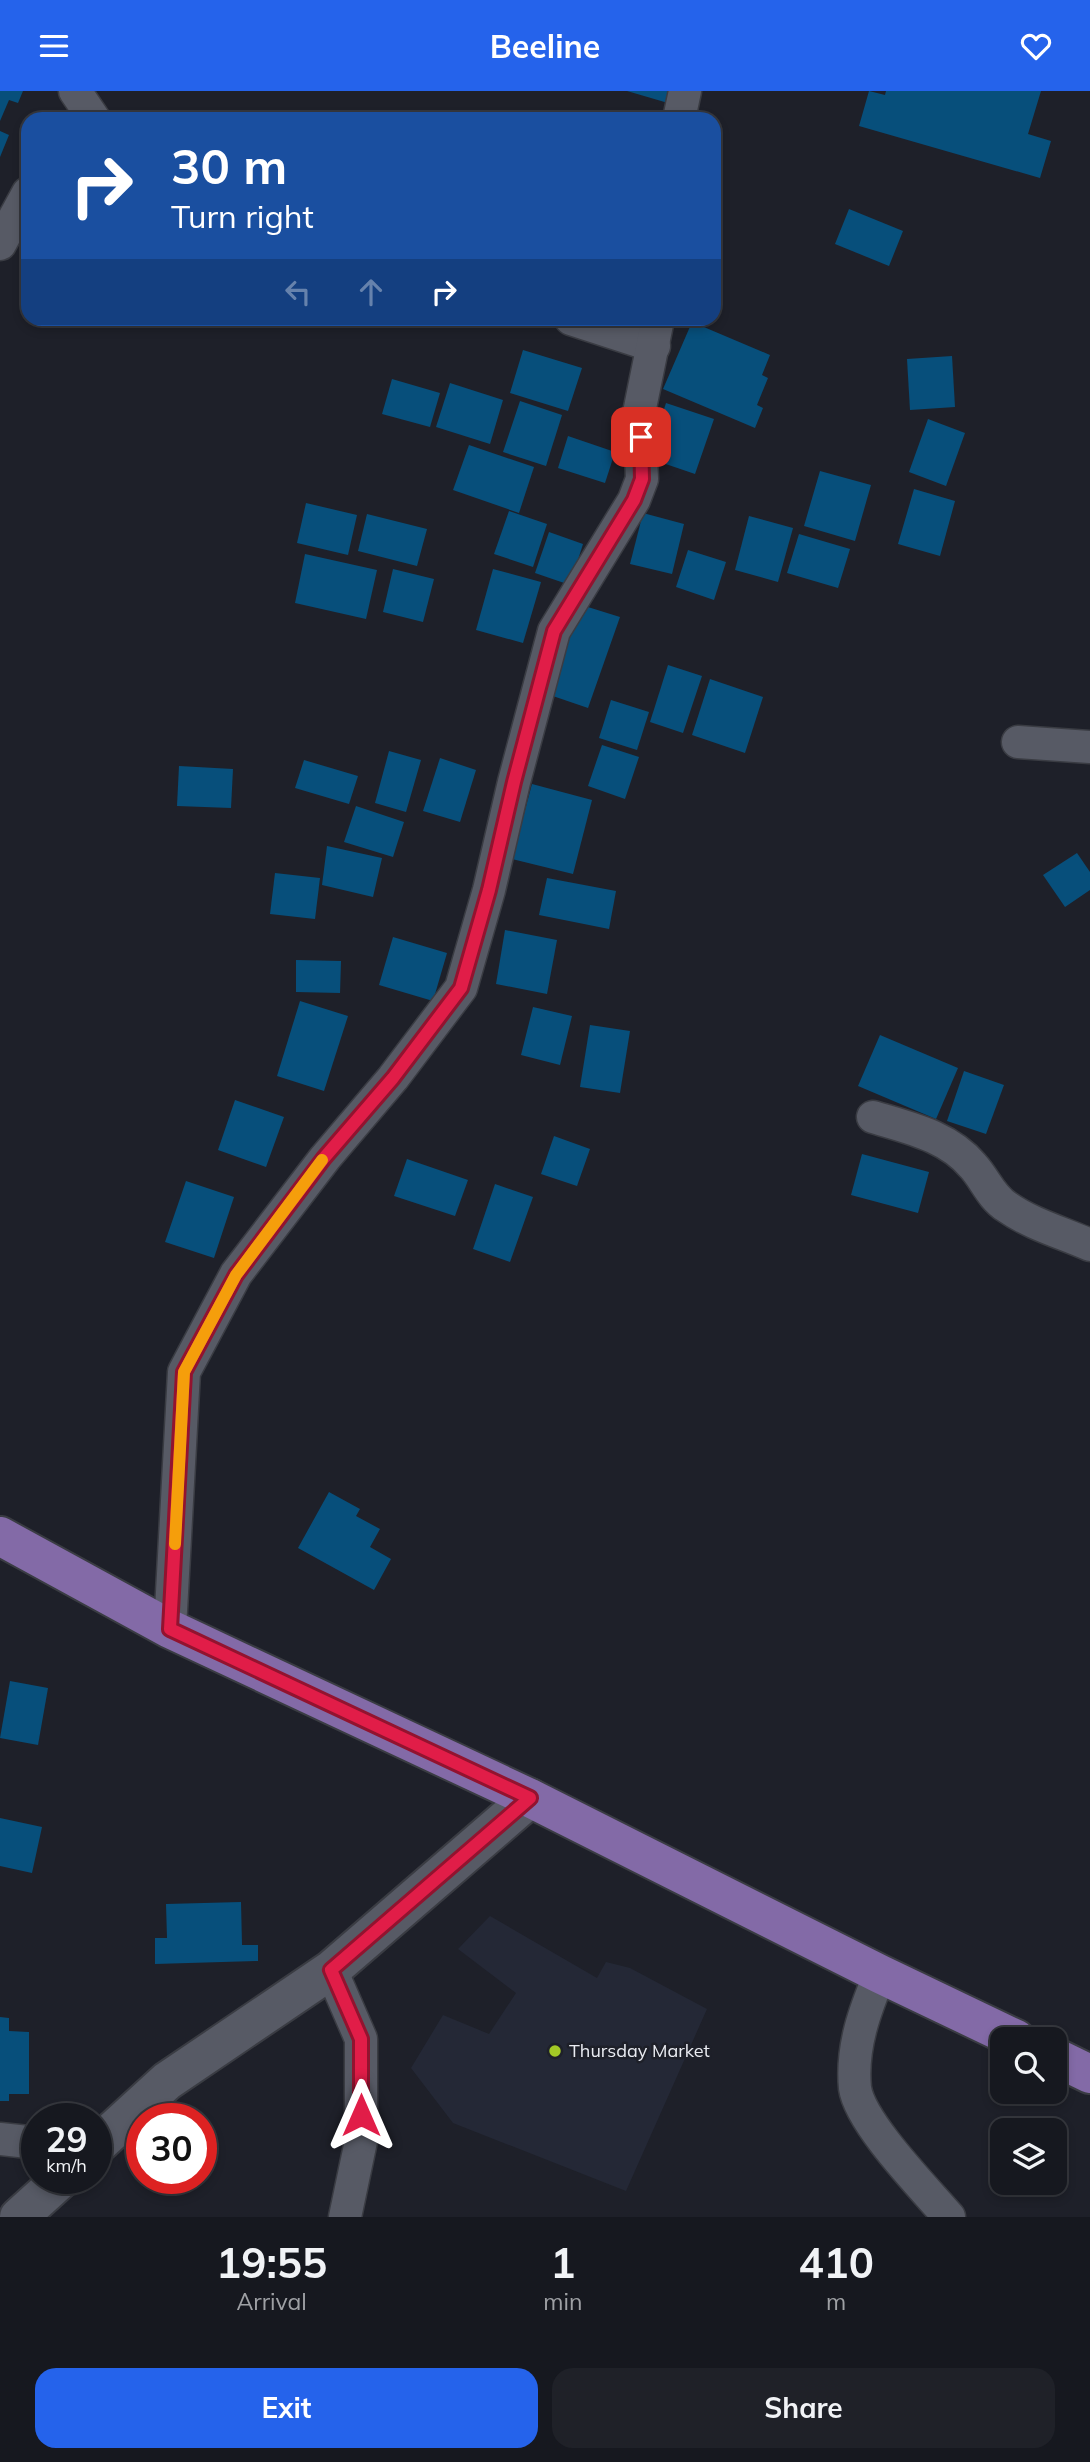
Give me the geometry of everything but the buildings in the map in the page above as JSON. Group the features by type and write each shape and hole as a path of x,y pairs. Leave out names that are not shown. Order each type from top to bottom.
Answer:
{"main road":[{"path":"0,1536 170,1629 530,1798 991,2027"},
{"path":"1067,2063 1090,2074"}],"street":[{"path":"680,112 685,91"},
{"path":"0,244 21,206"},
{"path":"170,1629 184,1372 236,1275 324,1158 393,1078 461,988 489,890 554,631 634,500 642,479 639,413 656,332 616,326"},
{"path":"1018,742 1090,747"},
{"path":"873,1117 920,1131 951,1145 973,1166 988,1189 1005,1207 1090,1245"},
{"path":"112,2131 166,2081 331,1970 530,1798"},
{"path":"331,1970 361,2039 361,2141 345,2217"},
{"path":"880,1974 862,2018 857,2047 855,2090 872,2125 949,2217"},
{"path":"0,2139 21,2141"},
{"path":"19,2217 44,2194"}],"shaded area":[{"name":"Thursday Market","path":"490,1916 597,1978 606,1962 630,1968 707,2009 626,2191 453,2123 411,2068 443,2015 489,2034 516,1993 458,1949"}],"slow traffic":[{"path":"175,1544 184,1372 236,1275 322,1160"}],"place":[{"name":"Thursday Market","path":"555,2051"}],"route":[{"path":"361,2115 361,2039 331,1970 530,1798 170,1629 184,1372 236,1275 324,1158 393,1078 461,988 489,890 554,631 634,500 642,479 641,437"}]}
